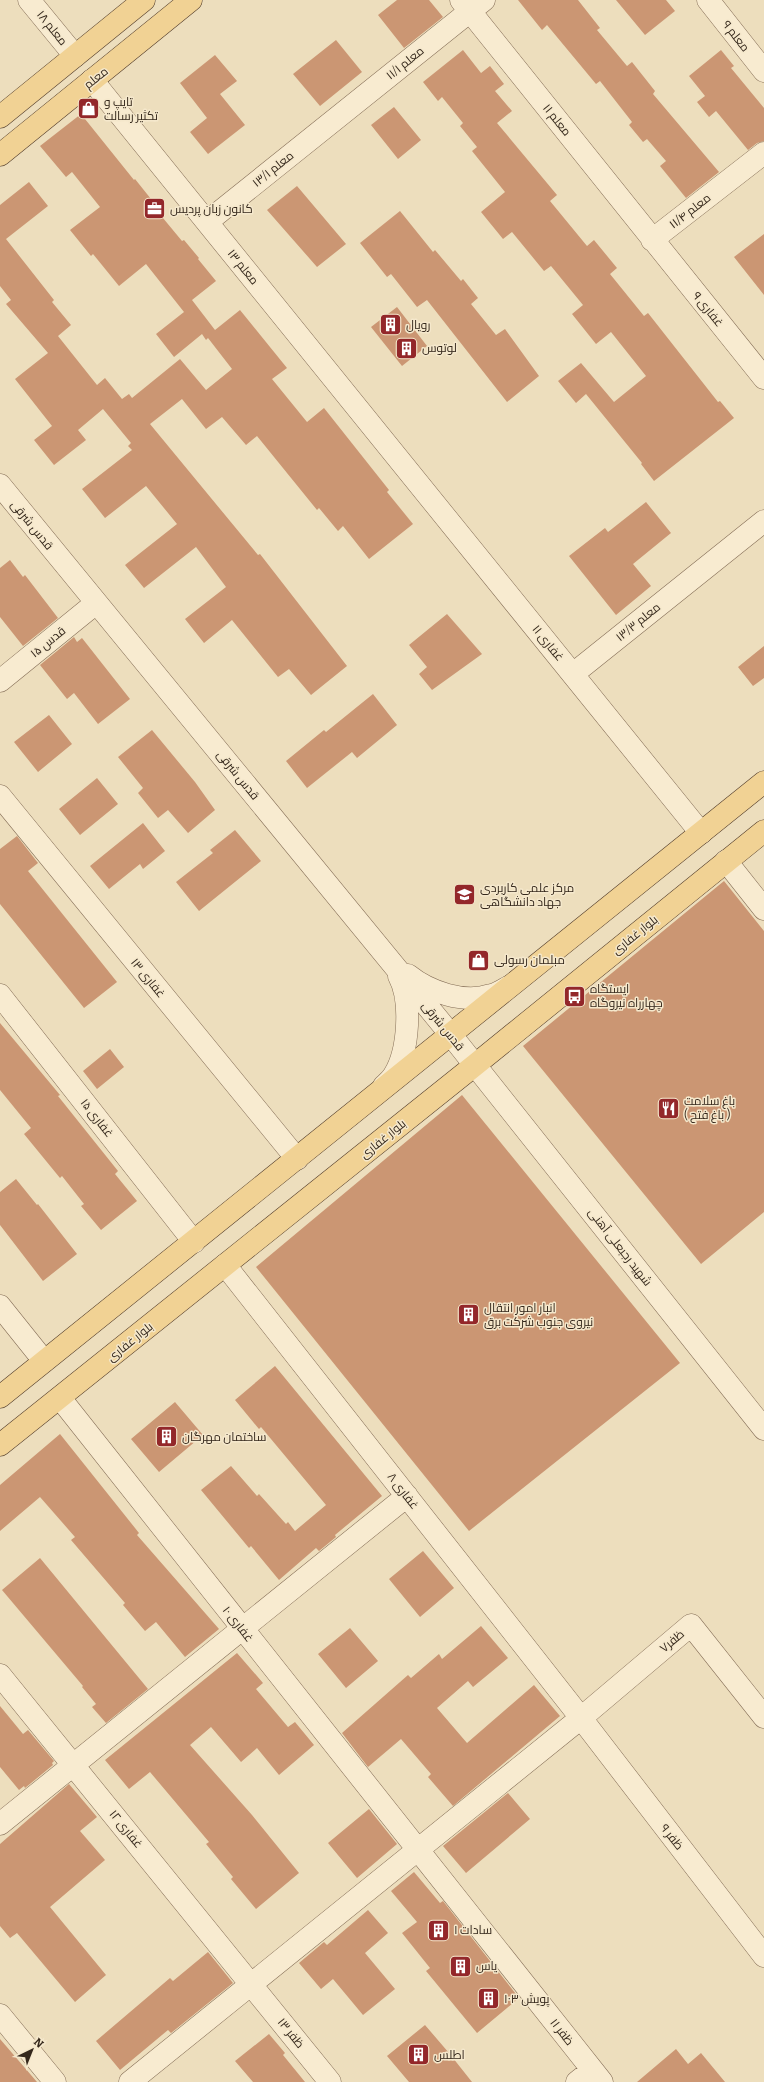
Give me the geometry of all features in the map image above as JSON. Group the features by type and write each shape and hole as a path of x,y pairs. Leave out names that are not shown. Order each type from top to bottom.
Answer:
{"main road":[{"path":"0,117 144,0"},
{"name":"معلم","path":"0,155 191,0"},
{"path":"0,1397 764,782"},
{"name":"بلوار غفاری","path":"0,1446 475,1065 764,830"}],"street":[{"name":"معلم ۱۸","path":"29,0 75,56"},
{"name":"معلم ۹","path":"708,0 764,71"},
{"name":"معلم ۱۱/۱","path":"340,116 472,4"},
{"name":"معلم ۱۱","path":"472,4 652,240"},
{"name":"معلم ۱۳","path":"92,80 394,454"},
{"name":"معلم ۱۳/۱","path":"207,222 340,116"},
{"name":"معلم ۱۱/۴","path":"652,240 764,153"},
{"name":"غفاری ۹","path":"652,240 764,378"},
{"name":"غفاری ۱۱","path":"394,454 701,833"},
{"name":"قدس شرقی","path":"0,485 475,1065"},
{"name":"معلم ۱۳/۳","path":"573,674 764,521"},
{"name":"قدس ۱۵","path":"0,682 96,603"},
{"name":"غفاری ۱۳","path":"0,796 296,1159"},
{"path":"726,862 764,909"},
{"path":"392,963 419,984 443,994 467,998 491,995 514,984"},
{"path":"374,1097 394,1075 404,1050 407,1002 404,985 392,963"},
{"name":"غفاری ۱۵","path":"0,995 194,1242"},
{"name":"شهید رجبعلی آهنی","path":"475,1065 764,1429"},
{"name":"غفاری ۸","path":"225,1265 581,1718"},
{"path":"0,1306 44,1361"},
{"name":"غفاری ۱۰","path":"60,1398 418,1850"},
{"path":"0,1824 406,1496"},
{"name":"ظفر۷","path":"581,1718 691,1625 764,1717"},
{"name":"غفاری ۱۲","path":"0,1675 251,1984"},
{"path":"130,2082 581,1718"},
{"name":"ظفر ۹","path":"581,1718 764,1956"},
{"name":"ظفر ۱۱","path":"418,1850 591,2078"},
{"name":"ظفر ۱۳","path":"251,1984 330,2082"},
{"path":"0,2015 55,2082"}],"building":[{"path":"397,0 429,0 443,17 404,48 378,15"},
{"path":"518,0 578,0 600,28 597,30 627,66 632,62 655,91 653,94 719,172 686,198 660,166 666,161 647,139 643,142 629,125 632,122 600,81 596,84 547,25 542,30"},
{"path":"616,0 666,0 675,11 645,35"},
{"path":"336,40 362,72 320,106 293,74"},
{"path":"463,50 481,73 490,66 504,84 495,91 512,111 497,123 557,195 550,201 587,246 594,240 617,268 610,274 644,316 648,313 718,402 720,401 734,418 654,481 641,464 642,463 586,394 576,403 558,381 581,363 614,402 646,376 611,332 596,344 572,314 583,305 551,266 544,271 512,232 503,239 481,212 505,192 472,151 477,147 460,126 463,123 442,97 438,101 423,82"},
{"path":"721,50 734,66 731,68 764,108 764,141 757,143 748,150 716,111 709,117 697,102 705,96 689,76"},
{"path":"215,55 237,81 220,94 245,125 208,154 190,132 207,118 180,83"},
{"path":"394,107 421,140 398,159 371,125"},
{"path":"81,114 155,204 153,206 182,241 184,240 216,281 192,300 215,330 240,310 287,368 272,379 307,422 324,408 389,490 387,492 413,524 369,559 343,526 338,531 319,508 317,510 257,436 246,445 222,417 206,429 182,399 150,424 258,555 260,554 347,666 311,695 289,669 278,677 232,620 204,643 185,619 226,587 196,547 144,588 125,565 177,524 146,486 105,518 82,489 132,450 128,446 131,443 103,409 78,430 86,440 54,465 34,440 52,426 15,379 48,353 6,304 11,300 0,286 0,205 29,182 48,206 6,239 54,300 52,302 71,325 58,336 97,385 105,378 122,399 129,394 132,398 180,359 206,390 232,369 208,338 206,340 202,334 174,357 156,334 184,312 146,264 119,286 93,254 91,256 70,230 100,207 72,172 66,177 40,146"},
{"path":"297,186 346,244 317,267 267,210"},
{"path":"400,211 433,252 435,250 461,281 463,279 478,298 471,304 496,335 505,329 539,376 507,402 427,300 417,307 391,274 387,277 360,243"},
{"path":"764,234 764,295 734,257"},
{"path":"397,307 427,346 402,366 371,327"},
{"path":"646,502 671,533 633,564 651,586 616,615 569,556 605,528 608,532"},
{"path":"10,560 23,577 25,575 58,618 23,646 0,617 0,568"},
{"path":"447,614 482,654 432,690 419,674 427,667 409,645"},
{"path":"74,637 77,642 82,638 130,699 98,724 74,693 67,699 40,665"},
{"path":"764,646 764,678 753,686 738,667"},
{"path":"373,694 397,725 357,758 352,752 307,788 286,761 324,730 326,732"},
{"path":"49,715 72,744 38,772 14,742"},
{"path":"152,730 195,782 215,810 188,833 168,810 158,818 138,793 143,788 118,757"},
{"path":"97,778 118,804 80,835 59,809"},
{"path":"143,823 165,851 143,869 140,864 109,889 90,866"},
{"path":"235,830 261,861 199,911 176,882 213,853 210,850"},
{"path":"17,836 38,863 28,871 117,982 84,1008 0,904 0,849"},
{"name":"باغ سلامت ( باغ فتح )","path":"724,881 764,931 764,1212 701,1264 523,1046"},
{"path":"0,1023 60,1095 58,1096 118,1171 115,1174 137,1201 101,1230 81,1206 84,1204 62,1176 60,1178 24,1134 31,1128 0,1090"},
{"path":"110,1049 124,1067 97,1089 83,1071"},
{"name":"انبار امور انتقال نیروی جنوب شرکت برق","path":"462,1095 680,1363 469,1531 256,1267"},
{"path":"16,1179 37,1205 38,1204 77,1254 43,1281 0,1225 0,1192"},
{"path":"275,1366 382,1496 335,1535 336,1537 319,1551 316,1548 279,1580 251,1546 249,1548 201,1490 231,1466 257,1496 259,1494 286,1524 288,1522 295,1531 326,1505 261,1427 259,1429 235,1400"},
{"name":"ساختمان مهرگان","path":"175,1402 203,1435 159,1472 131,1439"},
{"path":"60,1434 139,1533 137,1535 219,1629 185,1657 156,1622 145,1631 123,1605 125,1603 71,1540 75,1537 40,1497 0,1531 0,1485"},
{"path":"423,1551 454,1588 420,1617 389,1579"},
{"path":"40,1558 148,1689 106,1723 92,1707 96,1704 82,1687 83,1686 2,1590"},
{"path":"481,1626 508,1658 473,1687 468,1681 437,1708 467,1743 534,1685 560,1716 453,1806 428,1777 431,1774 401,1739 368,1767 342,1733 408,1675 411,1678 439,1654 442,1659"},
{"path":"350,1628 378,1661 346,1688 318,1654"},
{"path":"237,1653 263,1683 256,1689 288,1727 295,1722 314,1745 279,1775 257,1748 241,1762 211,1727 190,1745 252,1815 299,1873 256,1909 231,1879 233,1877 206,1844 209,1842 150,1772 129,1789 105,1760"},
{"path":"0,1706 23,1734 28,1730 54,1761 52,1763 53,1765 25,1788 24,1786 19,1790 0,1767"},
{"path":"69,1784 97,1817 80,1831 105,1860 50,1907 106,1975 75,2002 17,1933 10,1938 0,1926 0,1844"},
{"path":"508,1793 530,1819 466,1873 443,1846"},
{"path":"369,1809 397,1844 357,1878 328,1843"},
{"path":"414,1872 440,1903 443,1901 519,1998 477,2033 426,1971 430,1968 402,1933 417,1922 391,1891"},
{"path":"368,1910 388,1933 365,1953 395,1989 363,2015 333,1979 321,1989 299,1963 324,1942 327,1945"},
{"path":"208,1952 233,1983 171,2033 168,2030 120,2070 96,2041 170,1978 173,1981"},
{"name":"اطلس","path":"425,2025 472,2082 409,2082 387,2056"},
{"path":"269,2034 285,2053 283,2055 305,2082 253,2082 235,2061"},
{"path":"0,2039 37,2082 0,2082"},
{"path":"676,2049 688,2064 701,2053 725,2082 637,2082"}],"place":[{"name":"تایپ و تکثیر رسالت","path":"89,109"},
{"name":"کانون زبان پردیس","path":"154,209"},
{"name":"رویال","path":"390,325"},
{"name":"لوتوس","path":"407,348"},
{"name":"مرکز علمی کاربردی جهاد دانشگاهی","path":"465,895"},
{"name":"مبلمان رسولی","path":"479,960"},
{"name":"ایستگاه چهارراه نیروگاه","path":"575,996"},
{"name":"باغ سلامت ( باغ فتح )","path":"669,1108"},
{"name":"انبار امور انتقال نیروی جنوب شرکت برق","path":"468,1315"},
{"name":"ساختمان مهرگان","path":"167,1437"},
{"name":"سادات ۱","path":"438,1930"},
{"name":"یاس","path":"460,1966"},
{"name":"پویش ۱۰۳","path":"488,1999"},
{"name":"اطلس","path":"418,2055"}]}
